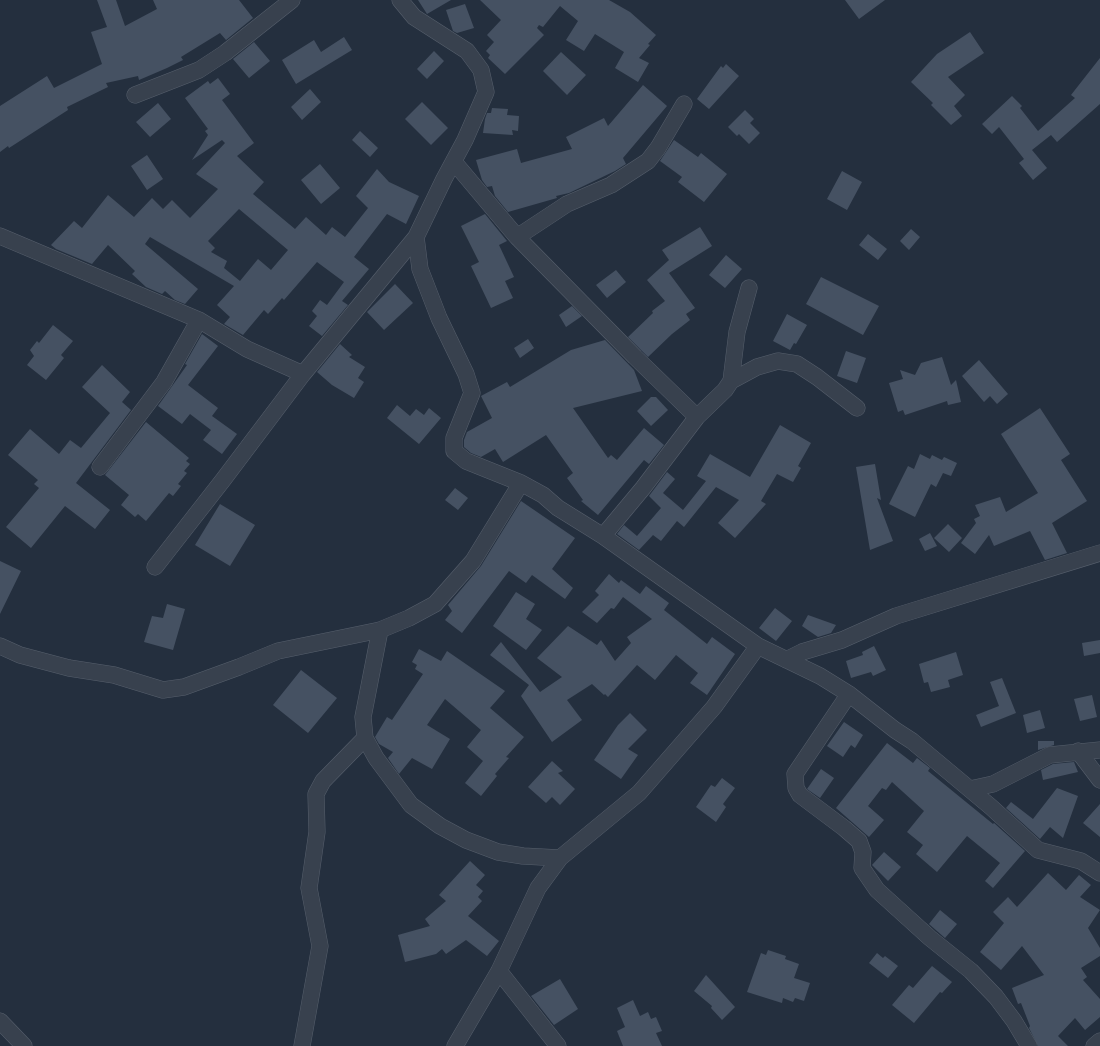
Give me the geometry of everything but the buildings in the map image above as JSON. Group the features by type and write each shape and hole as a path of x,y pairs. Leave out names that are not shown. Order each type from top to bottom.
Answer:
{"street":[{"path":"135,96 199,70 225,53 292,0"},
{"path":"155,567 223,480 302,374 416,237 444,179 454,162 486,92 481,70 467,51 414,17 400,0"},
{"path":"517,237 567,204 611,185 648,161 658,148 684,104"},
{"path":"454,162 517,237 635,357 697,417"},
{"path":"0,236 199,320 247,349 302,374"},
{"path":"416,237 420,269 439,318 466,374 472,393 454,438 454,451 466,460 521,483 542,495 558,508 603,536 758,646 820,676 849,694 912,741 991,807 1038,850 1081,861 1100,873"},
{"path":"603,536 643,488 697,417 725,390 731,381 737,332 749,288"},
{"path":"100,467 164,382 199,320"},
{"path":"731,381 757,367 778,361 797,364 818,377 857,408"},
{"path":"0,646 20,655 55,664 114,675 163,690 184,687 278,651 380,630 409,618 435,604 473,561 521,483"},
{"path":"786,660 802,652 842,640 896,616 1100,553"},
{"path":"380,630 363,717 365,738 376,758 411,805 440,826 466,840 498,852 523,856 560,858"},
{"path":"455,1046 499,971 538,888 560,858 639,793 714,707 758,646"},
{"path":"849,694 795,774 796,788 800,795 844,828 858,841 863,852 862,868 877,890 930,938 971,971 996,998 1014,1021 1029,1046"},
{"path":"302,1046 320,946 309,888 317,832 316,794 323,781 365,738"},
{"path":"970,789 993,784 1050,755 1100,750"},
{"path":"1078,752 1100,780"},
{"path":"499,971 558,1046"},
{"path":"0,1021 24,1046"},
{"path":"1094,1046 1100,1041"}]}
